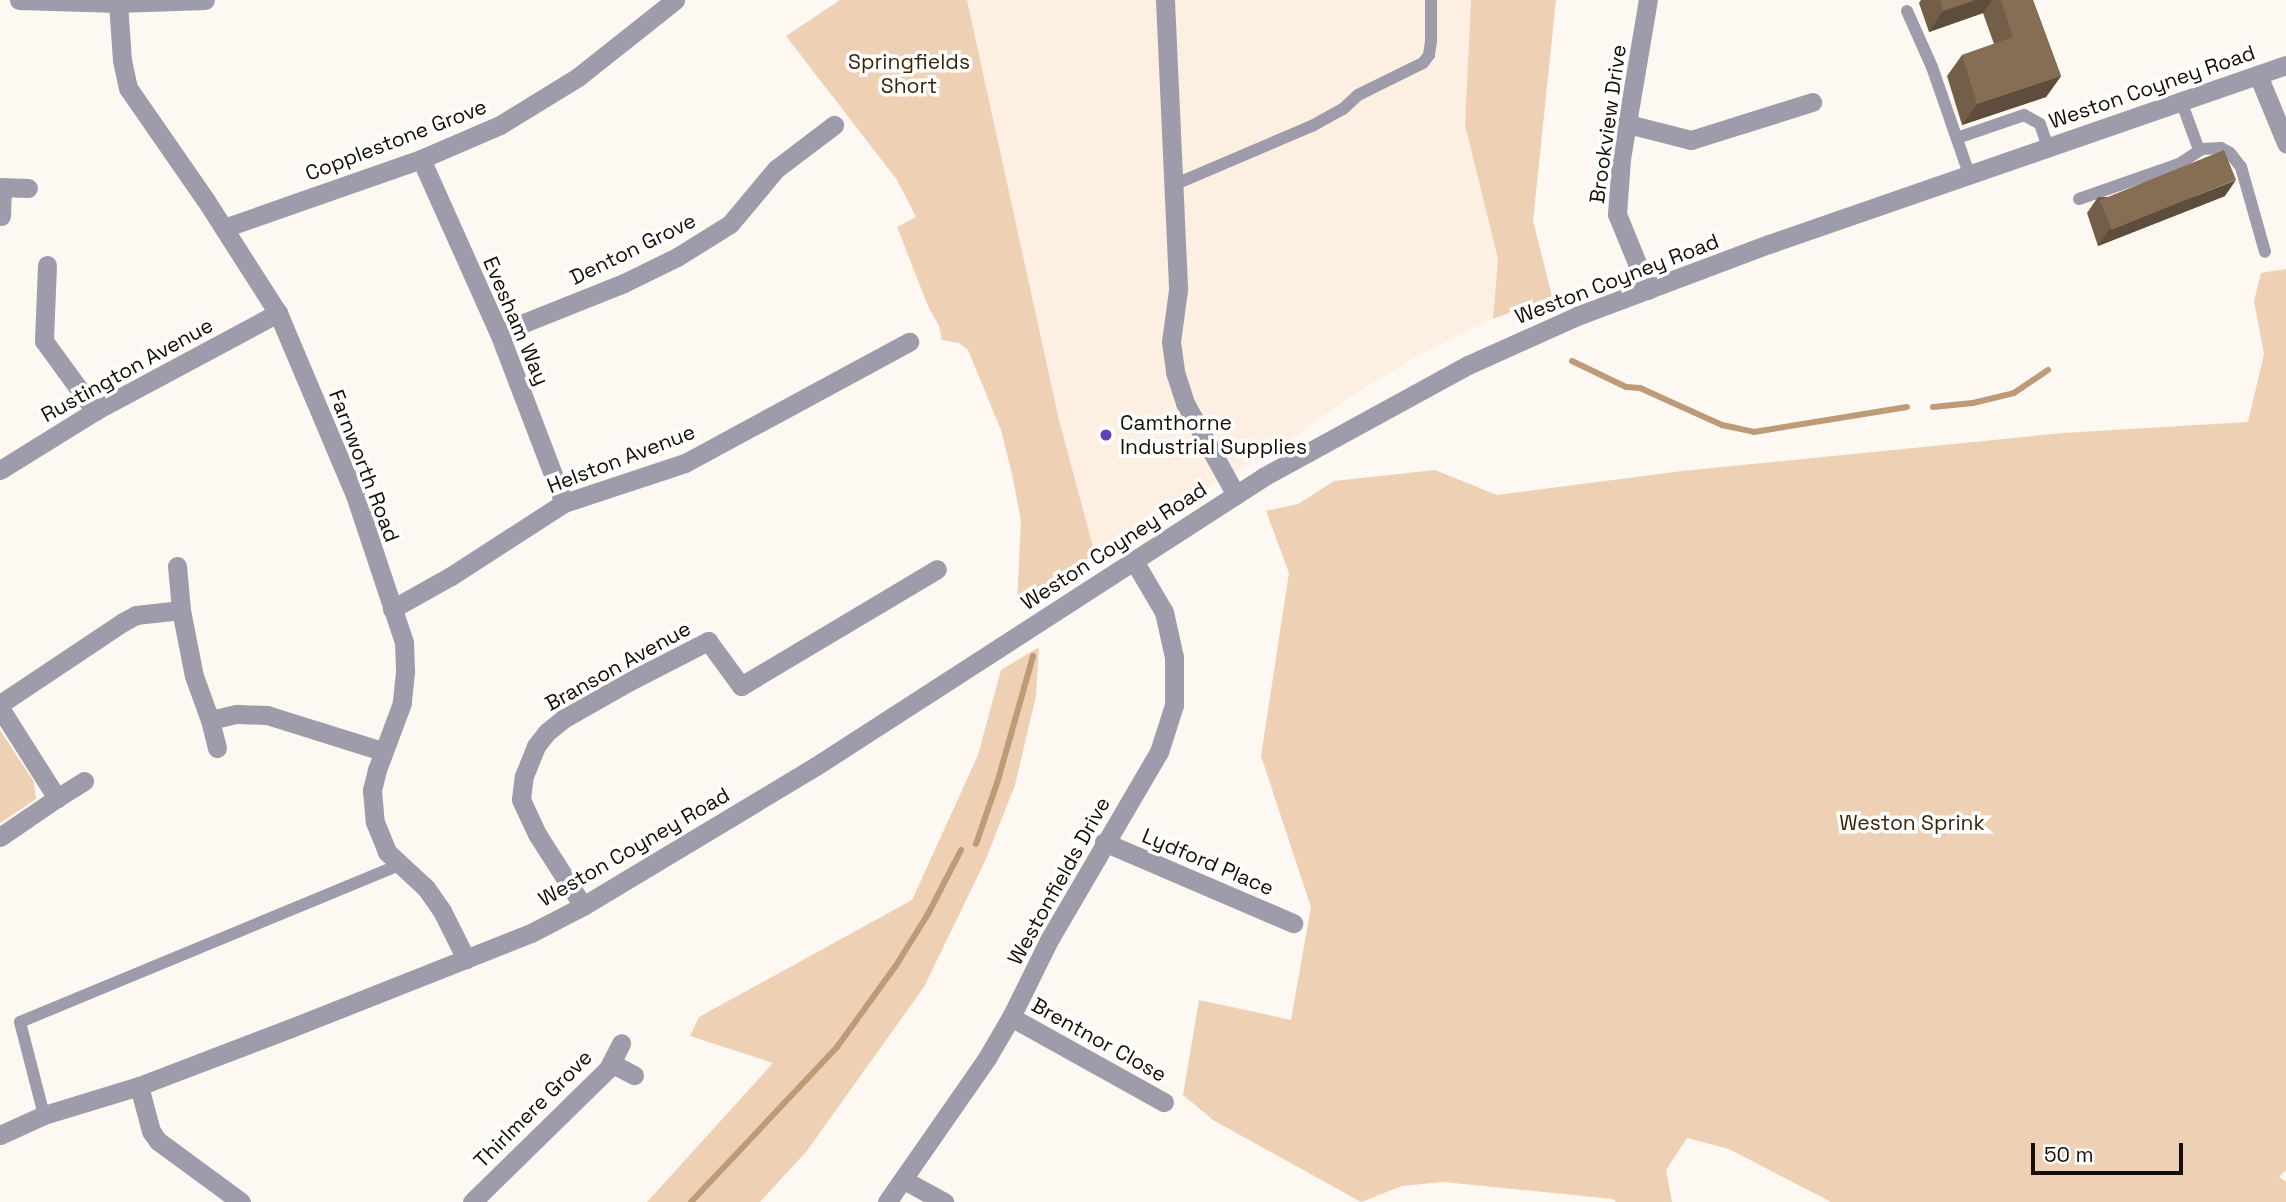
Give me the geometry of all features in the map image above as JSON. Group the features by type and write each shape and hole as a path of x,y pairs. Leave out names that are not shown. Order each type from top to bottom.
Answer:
{"street":[{"path":"19,0 118,3 205,0"},
{"name":"Copplestone Grove","path":"224,229 421,159 500,125 578,77 675,0"},
{"path":"1165,0 1171,186 1178,290 1171,342 1175,372 1185,402 1236,495"},
{"name":"Brookview Drive","path":"1648,0 1617,214 1648,290"},
{"name":"Farnworth Road","path":"118,3 128,88 278,313 355,495 404,642 402,703 383,751 372,790 375,821 387,852 432,896 466,959"},
{"name":"Weston Coyney Road","path":"0,1135 44,1115 139,1086 466,959 531,933 583,906 816,766 1236,495 1468,365 1577,316 1969,174 2286,65"},
{"path":"2259,75 2286,143"},
{"path":"1628,124 1691,140 1812,102"},
{"name":"Denton Grove","path":"499,333 624,283 677,257 730,224 776,169 834,125"},
{"name":"Evesham Way","path":"421,159 499,333 564,503"},
{"path":"1,216 1,187 28,188"},
{"path":"47,265 44,341 95,411"},
{"name":"Rustington Avenue","path":"0,470 95,411 278,313"},
{"name":"Helston Avenue","path":"392,609 451,576 498,543 564,503 685,463 909,342"},
{"name":"Westonfields Drive","path":"887,1202 905,1180 1011,1017 1049,940 1159,752 1174,705 1174,657 1164,612 1134,561"},
{"path":"177,566 181,610 194,676 217,747"},
{"name":"Branson Avenue","path":"583,906 537,834 521,799 524,776 536,747 547,732 563,719 630,681 708,641 741,686 937,569"},
{"path":"57,798 0,706 136,615 181,610"},
{"path":"209,720 237,714 267,715 383,751"},
{"path":"0,837 84,781"},
{"name":"Lydford Place","path":"1104,842 1293,923"},
{"name":"Brentnor Close","path":"1011,1017 1164,1102"},
{"name":"Thirlmere Grove","path":"472,1202 611,1063 621,1043"},
{"path":"611,1063 634,1075"},
{"path":"139,1086 151,1131 158,1141 241,1202"},
{"path":"905,1180 944,1202"}],"lane":[{"path":"1171,186 1312,126 1343,109 1358,95 1423,63 1429,55 1432,0"},
{"path":"1907,11 1932,67 1969,174"},
{"path":"2181,102 2199,150"},
{"path":"1957,138 2024,115 2040,124 2048,147"},
{"path":"2079,199 2179,164 2199,150 2221,148 2237,159 2265,253"},
{"path":"44,1115 19,1022 399,865"}],"shaded area":[{"path":"967,0 1471,0 1465,125 1498,259 1493,319 1412,359 1356,393 1291,439 1095,554 1059,420"}],"green space":[{"name":"Springfields Short","path":"840,0 967,0 1059,420 1095,554 1017,603 1021,521 1001,430 968,350 959,343 942,340 939,326 928,306 897,227 916,217 897,180 786,36"},
{"path":"1471,0 1556,0 1533,221 1552,296 1493,319 1498,259 1465,125"},
{"name":"Weston Sprink","path":"2286,269 2286,1170 2279,1177 2286,1182 2286,1202 1831,1202 1729,1149 1687,1138 1666,1170 1672,1202 1616,1202 1613,1199 1443,1182 1402,1186 1361,1202 1213,1120 1183,1095 1199,1000 1291,1020 1311,907 1261,756 1289,573 1266,511 1298,504 1334,481 1435,470 1497,495 1682,471 2063,433 2248,422 2264,354 2254,301 2261,273"},
{"path":"1039,647 1036,696 1015,785 986,859 924,987 806,1152 760,1202 647,1202 773,1063 690,1036 699,1017 912,900 978,755 1001,670"},
{"path":"0,730 34,782 36,799 0,823"}],"building":[{"path":"1940,0 1975,0 1943,11"},
{"path":"2001,0 2033,0 2061,76 1977,104 1962,55 2013,37"},
{"path":"2224,150 2236,180 2112,230 2100,200"}],"waterway":[{"path":"1572,361 1626,387 1640,388 1722,425 1754,432 1907,407"},
{"path":"1933,407 1973,403 2014,393 2048,370"},
{"path":"976,844 998,780 1033,656"},
{"path":"691,1202 837,1047 895,967 928,914 961,850"}],"place":[{"name":"Camthorne Industrial Supplies","path":"1106,435"}]}
